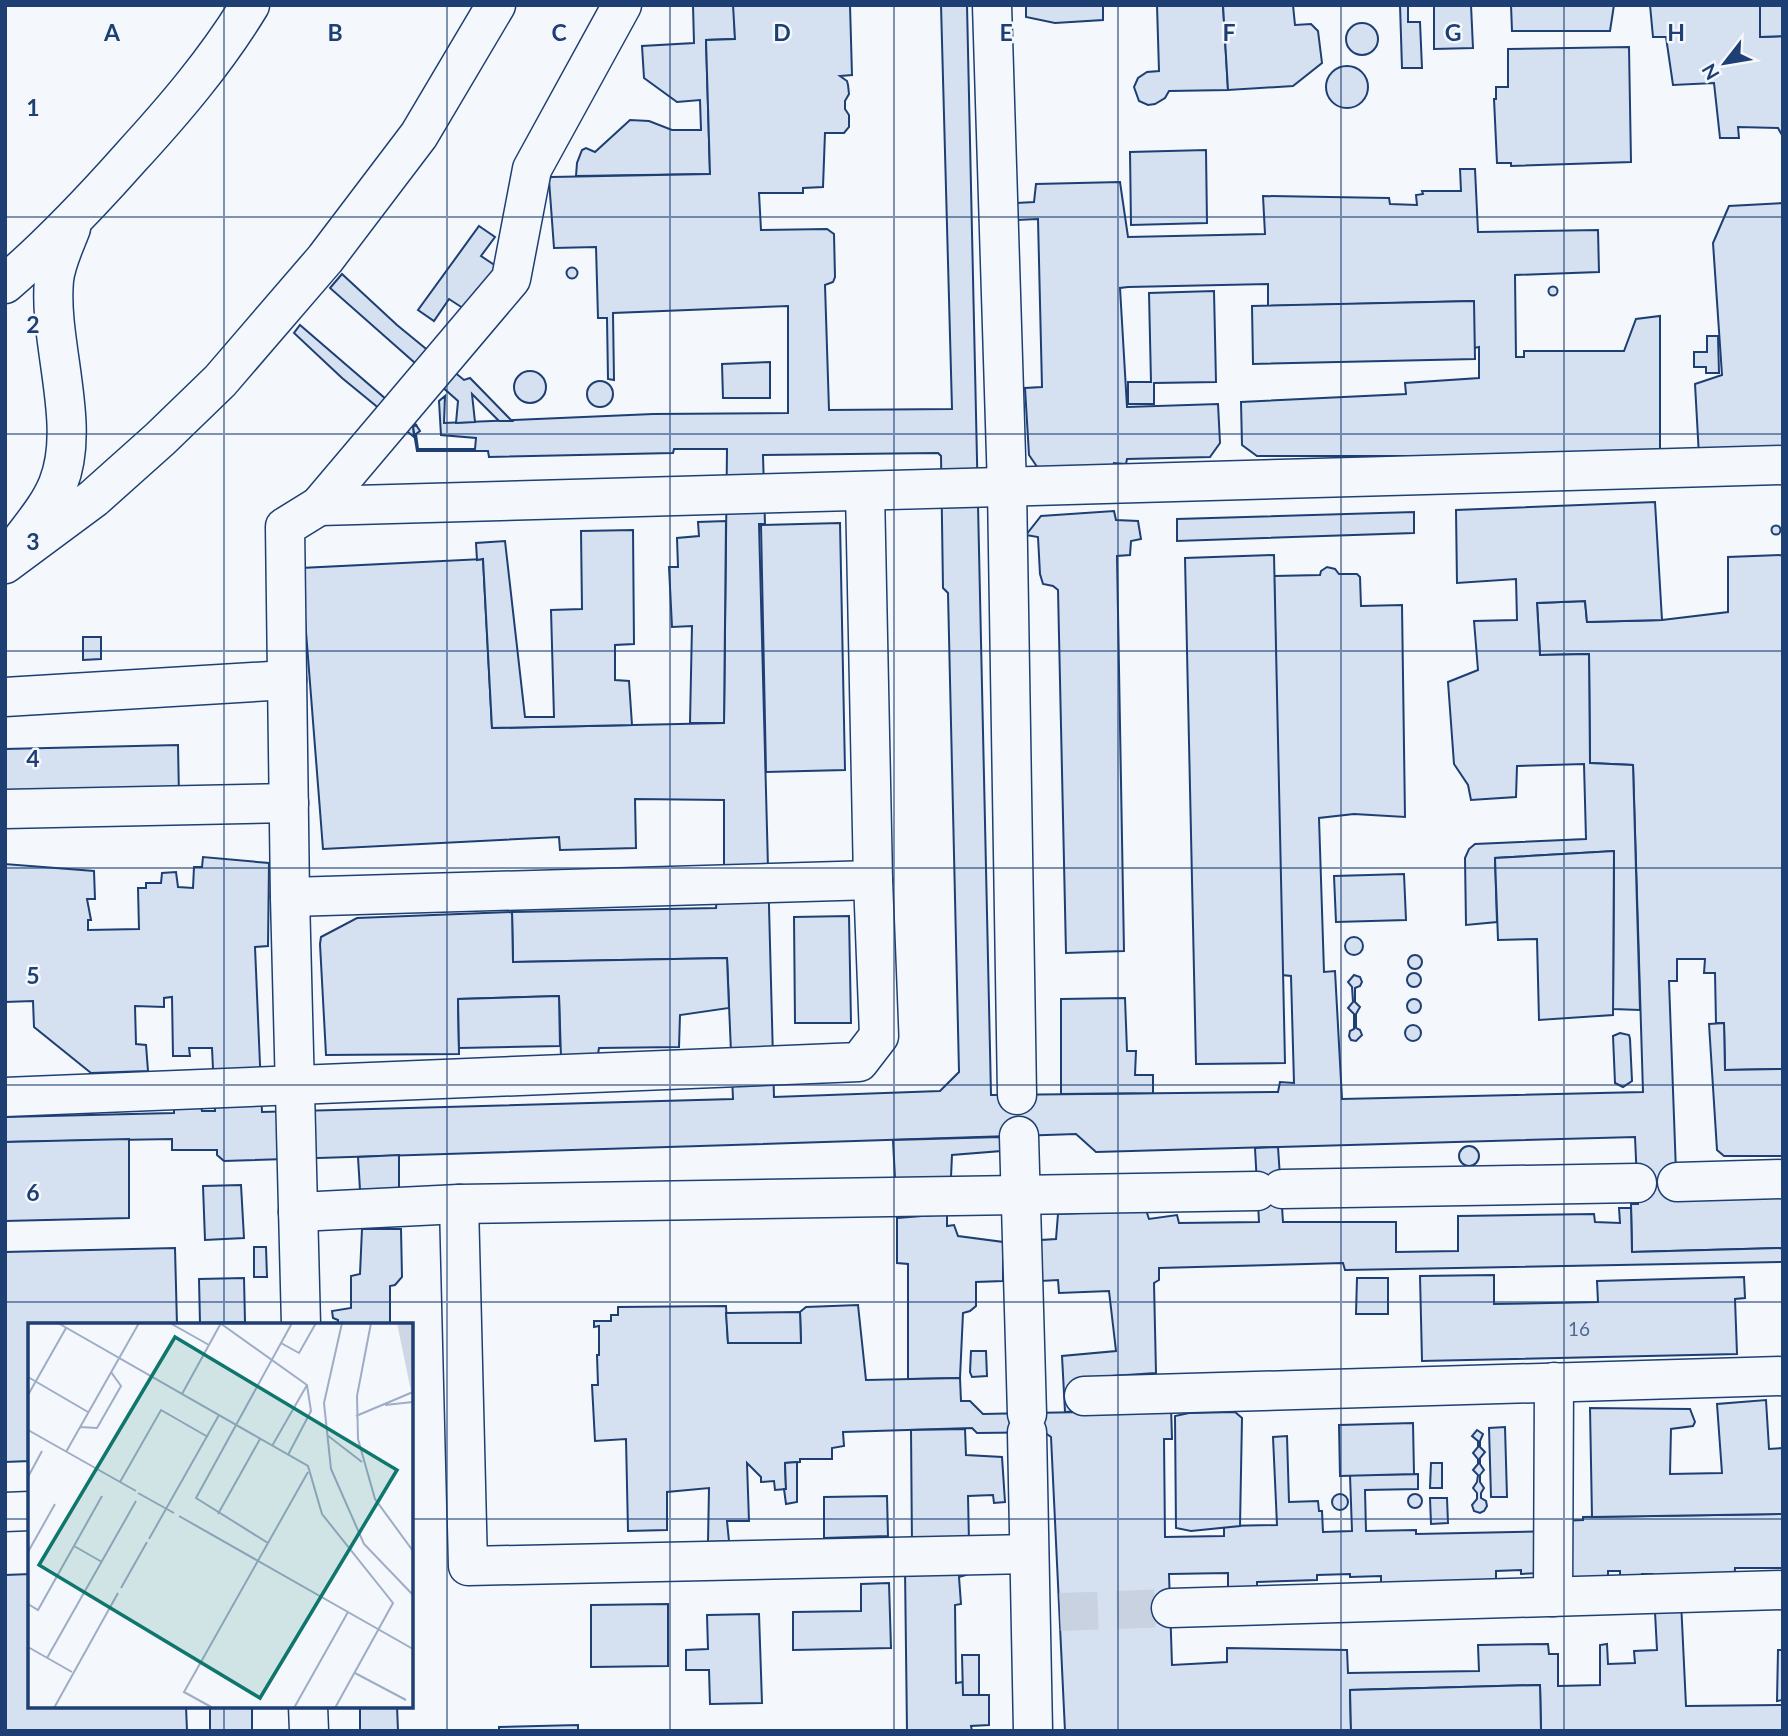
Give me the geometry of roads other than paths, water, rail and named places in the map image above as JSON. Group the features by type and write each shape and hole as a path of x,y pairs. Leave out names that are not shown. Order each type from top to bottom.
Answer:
{"lane":[{"path":"5,284 76,216 176,107 250,5"},
{"path":"5,563 94,498 220,381 325,259 419,135 496,5"},
{"path":"301,1323 290,897 285,527 319,506 511,279 532,169 622,5"},
{"path":"992,5 1007,488 1017,1095"},
{"path":"5,563 41,515 59,482 66,446 54,278 76,216"},
{"path":"319,506 1783,465"},
{"path":"5,1097 859,1062 879,1036 873,880 866,491"},
{"path":"5,697 287,680"},
{"path":"5,809 289,803"},
{"path":"290,897 873,880"},
{"path":"1019,1136 1029,1555 1045,1612 1033,1731"},
{"path":"1676,1182 1783,1179"},
{"path":"298,1212 459,1204 1637,1183"},
{"path":"459,1204 468,1566 1029,1555"},
{"path":"1026,1415 1074,1397 1783,1377"},
{"path":"1553,1597 1554,1382"},
{"path":"5,1512 28,1511"},
{"path":"1171,1608 1783,1590"},
{"path":"308,1708 309,1731"}],"tunnel":[{"path":"1060,1612 1171,1608"}]}
